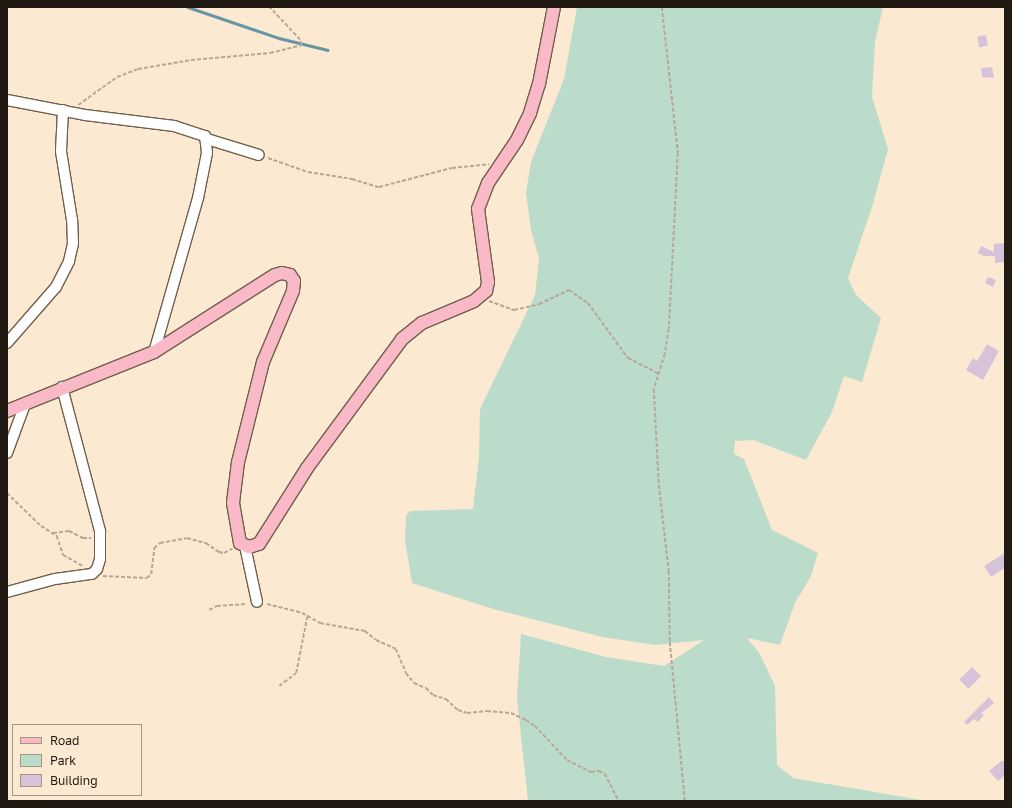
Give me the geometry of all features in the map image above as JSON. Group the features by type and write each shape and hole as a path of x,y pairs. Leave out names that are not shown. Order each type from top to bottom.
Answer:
{"main road":[{"path":"7,411 62,387 154,352 275,275 282,272 290,274 294,282 294,291 263,362 238,462 233,504 243,544 252,547 263,539 307,468 402,339 422,323 482,297 488,282 478,209 488,183 517,140 530,113 539,84 554,7"}],"street":[{"path":"7,100 66,111 174,126 201,133 207,139 259,155"},
{"path":"7,343 56,287 69,261 73,244 72,220 61,151 66,111"},
{"path":"154,352 198,198 207,139"},
{"path":"7,592 37,583 92,574 97,569 100,559 100,534 62,387"},
{"path":"7,453 25,404"},
{"path":"243,544 257,602"}],"path":[{"path":"66,111 117,77 138,69 191,60 270,53 301,44 269,7"},
{"path":"662,7 678,153 669,329 659,374 654,389 659,485 669,571 670,642 685,801"},
{"path":"259,155 308,172 352,179 379,187 452,168 502,162"},
{"path":"482,297 497,306 514,310 539,304 569,290 588,303 628,358 659,374"},
{"path":"7,493 41,526 53,533 59,540 63,555 84,566 92,574 98,576 147,578 152,570 154,548 160,543 191,539 206,543 224,553 243,544"},
{"path":"53,533 69,531 89,538 100,534"},
{"path":"302,613 320,623 361,629 376,640 396,649 411,680 433,695 446,699 458,710 467,713 488,711 511,713 526,720 535,726 567,760 592,772 599,771 605,774 619,801"},
{"path":"280,686 296,673 307,617"}],"green space":[{"path":"577,7 883,7 875,42 872,97 888,149 873,204 848,278 856,295 881,318 862,382 844,376 832,412 806,460 753,440 735,441 734,454 744,459 772,530 818,553 811,576 795,603 780,645 747,638 760,654 775,686 777,765 793,778 927,801 528,801 517,699 521,634 606,657 664,666 704,640 655,645 602,637 493,609 412,583 405,540 406,516 410,511 473,509 479,456 480,409 535,295 539,259 531,230 526,193 531,162 564,79"}],"building":[{"path":"986,35 988,46 979,47 977,37"},
{"path":"992,67 994,78 982,77 981,68"},
{"path":"1004,243 1005,262 995,263 995,256 984,256 978,253 981,246 994,252 994,244"},
{"path":"988,277 996,280 993,287 985,283"},
{"path":"987,344 999,351 983,380 966,370 973,358 977,361"},
{"path":"1005,553 1005,568 991,577 984,566"},
{"path":"972,667 981,676 968,689 959,680"},
{"path":"989,697 994,703 981,713 984,715 978,722 974,719 967,725 964,722"},
{"path":"1001,761 1005,761 1005,775 998,781 989,771"}],"waterway":[{"path":"188,7 279,38 328,50"}]}
